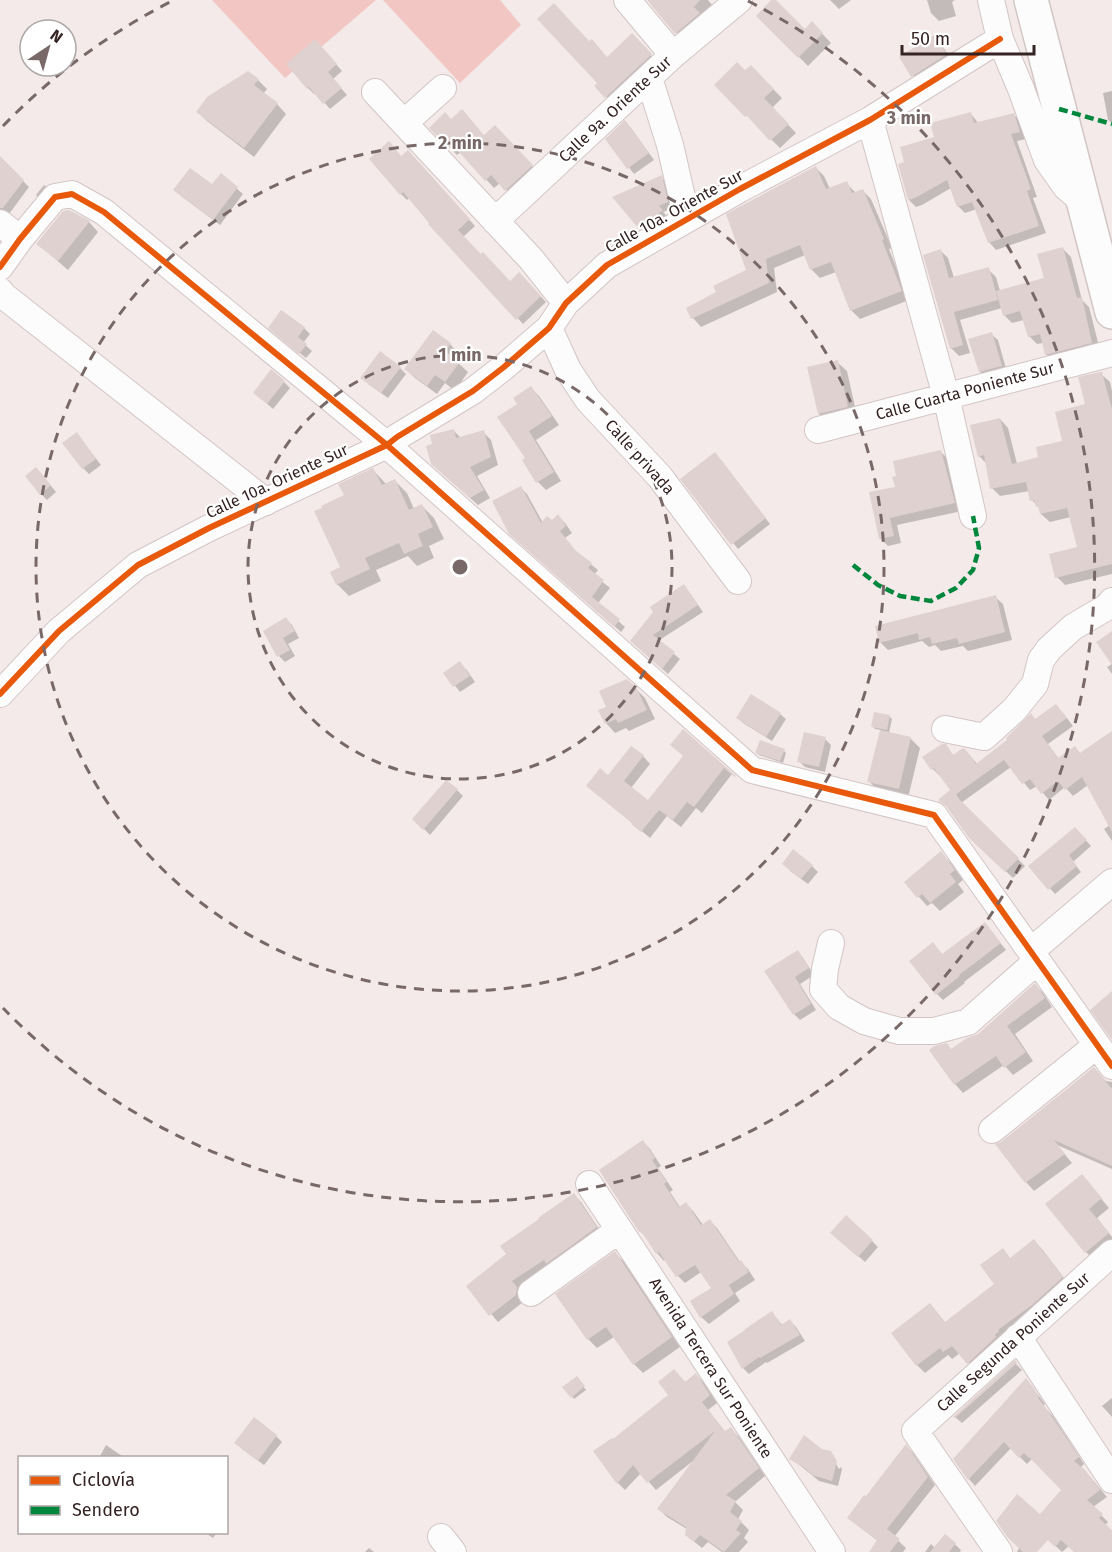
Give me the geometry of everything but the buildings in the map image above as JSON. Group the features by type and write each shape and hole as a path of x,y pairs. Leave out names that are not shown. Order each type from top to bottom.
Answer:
{"main road":[{"path":"1031,0 1112,312"}],"street":[{"path":"627,0 673,55"},
{"name":"Calle 9a. Oriente Sur","path":"495,221 673,55 739,0"},
{"path":"991,0 1000,39 1047,160 1065,187 1085,203"},
{"name":"Calle 10a. Oriente Sur","path":"0,694 60,631 138,565 209,528 387,445 473,391 504,367 549,328 566,303 607,265 870,120 1000,39"},
{"path":"649,78 670,145 687,219"},
{"path":"404,123 443,88"},
{"path":"375,92 531,259 566,303"},
{"path":"870,120 946,396 973,516"},
{"path":"0,267 55,197 72,194 104,212 387,445 752,770 934,815 1112,1066"},
{"path":"0,223 20,239"},
{"path":"0,291 266,502"},
{"name":"Calle privada","path":"549,328 568,370 588,400 660,477 738,581"},
{"name":"Calle Cuarta Poniente Sur","path":"818,430 1112,353"},
{"path":"945,729 984,737 1014,710 1035,684 1041,660 1049,649 1073,627 1107,607 1112,601"},
{"path":"831,943 823,989 839,1007 864,1021 899,1031 934,1031 968,1022 1112,882"},
{"path":"992,1130 1097,1045"},
{"name":"Avenida Tercera Sur Poniente","path":"589,1184 832,1552"},
{"path":"531,1293 619,1230"},
{"name":"Calle Segunda Poniente Sur","path":"999,1552 915,1431 1112,1253"},
{"path":"1018,1337 1112,1480"}],"shaded area":[{"path":"212,0 376,0 285,78"},
{"path":"383,0 500,0 521,25 460,83"}],"marked path":[{"path":"1059,109 1112,124"},
{"path":"853,565 878,585 900,596 931,601 956,588 973,570 979,548 973,516"}],"cycle path":[{"path":"0,694 59,631 138,565 209,528 387,445 473,391 504,367 549,328 566,303 607,265 740,189 870,120 1000,39"},
{"path":"0,267 55,197 72,194 104,212 387,445 752,770 934,815 1112,1066"}]}
